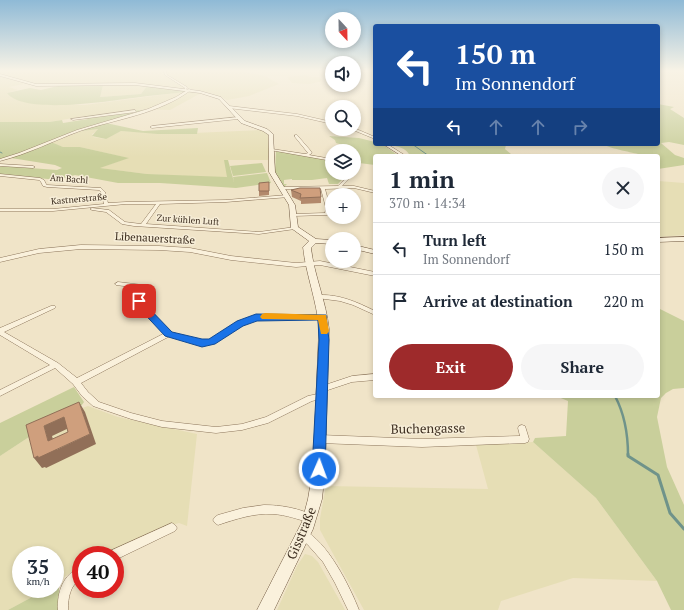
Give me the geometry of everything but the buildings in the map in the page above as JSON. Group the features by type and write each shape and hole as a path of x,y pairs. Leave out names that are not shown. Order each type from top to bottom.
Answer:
{"street":[{"path":"0,160 174,99"},
{"path":"221,99 230,107 238,118 247,124 269,132 272,137 272,172 292,205 295,228 314,241 325,242"},
{"path":"230,107 297,115 325,121"},
{"path":"73,119 150,109"},
{"path":"152,127 238,118"},
{"path":"361,132 373,137"},
{"path":"296,136 309,151 310,153 306,155"},
{"path":"388,146 401,154"},
{"path":"272,150 325,159"},
{"path":"0,165 33,168"},
{"name":"Am Bachl","path":"0,175 40,179 43,181 44,185 48,186 100,189 103,192 106,205"},
{"path":"339,187 346,180"},
{"path":"323,187 325,193"},
{"path":"281,188 354,187 373,192"},
{"name":"Kastnerstraße","path":"0,210 83,208 106,205 159,202 226,201 287,196"},
{"path":"143,226 159,202"},
{"name":"Zur kühlen Luft","path":"83,208 107,211 124,223 143,226 259,233 295,228"},
{"path":"293,215 325,214"},
{"path":"660,240 684,239"},
{"name":"Gisstraße","path":"265,610 303,535 310,518 318,482 324,340 323,317 319,297 309,264 307,247 314,241"},
{"name":"Libenauerstraße","path":"0,260 44,251 107,246 190,250 231,258 296,265 320,263 373,274"},
{"path":"361,249 373,252"},
{"path":"118,284 138,285 150,288 139,302 169,334 204,343 212,342 240,324 256,317 323,317"},
{"path":"319,297 327,296 349,301 373,312"},
{"path":"0,332 52,307"},
{"path":"0,332 56,365 76,382 92,401 107,408 140,419 162,424 216,430 258,424 322,392 352,379 373,377"},
{"path":"76,382 169,334"},
{"path":"0,393 56,365"},
{"name":"Buchengasse","path":"320,439 422,443 515,440 525,439 522,428"},
{"path":"218,520 251,511 269,508 285,510 310,518"},
{"path":"124,550 172,528"},
{"path":"303,535 319,550 354,610"},
{"path":"63,610 63,594 66,584 72,578"}],"shaded area":[{"path":"0,99 19,99 37,104 85,105 127,99 189,99 170,110 145,109 49,122 0,122"},
{"path":"99,130 92,134 93,137 105,139 121,131 171,134 261,130 268,134 268,160 225,160 228,177 147,174 99,168 128,158 80,147 63,147 51,143 81,131"},
{"path":"660,181 684,183 684,235 660,237"},
{"path":"88,406 118,417 197,434 187,526 179,523 164,527 123,546 72,546 72,572 64,577 64,546 12,546 12,598 30,598 8,610 0,610 0,456 29,437 79,409"},
{"path":"533,442 596,498 657,581 573,578 501,601 498,610 364,610 320,530 320,518 326,486 488,489 476,445"},
{"path":"305,554 312,556 318,562 345,610 277,610 297,566"}],"green space":[{"path":"125,99 67,105 48,105 16,100"},
{"path":"660,104 674,107 670,109 684,118 684,145 669,142 661,143 675,155 684,158 684,165 660,169 660,154 638,154 609,146 660,146"},
{"path":"149,109 95,125 0,160 0,122 49,122 62,120 63,123 88,119 84,116"},
{"path":"106,123 143,131 198,128 197,134 158,134 121,131 106,139 92,136 98,129 81,131"},
{"path":"329,136 359,138 373,142 373,146 385,146 396,154 373,154 373,165 361,163 361,144 336,143 335,140"},
{"path":"51,142 63,147 80,147 129,158 100,168 147,174 227,177 224,160 228,160 234,182 233,177 267,173 271,183 236,188 160,183 118,183 75,175 57,180 0,174 0,167 3,166 57,170 62,168 55,165 11,158"},
{"path":"395,146 506,146 505,149 511,154 409,154 404,149"},
{"path":"276,151 325,159 325,178 284,180 284,184 287,184 284,187 275,172"},
{"path":"262,163 266,172 233,176 230,166"},
{"path":"328,180 342,180 338,184 329,184"},
{"path":"660,309 684,321 684,388 673,389 661,398 657,417 667,467 684,505 684,610 671,610 657,581 596,498 533,442 535,438 566,436 568,401 561,398 660,398"},
{"path":"74,387 84,402 79,409 29,437 0,456 0,423"},
{"path":"30,598 59,598 59,610 8,610"}],"waterway":[{"path":"415,146 426,154"},
{"path":"616,398 625,424 628,455"},
{"path":"628,455 658,475 670,513 684,529"}],"slow traffic":[{"path":"265,317 323,317 324,331"}],"route":[{"path":"139,301 140,304 169,334 202,343 212,342 245,321 256,317 323,317 324,340 319,469"}]}
